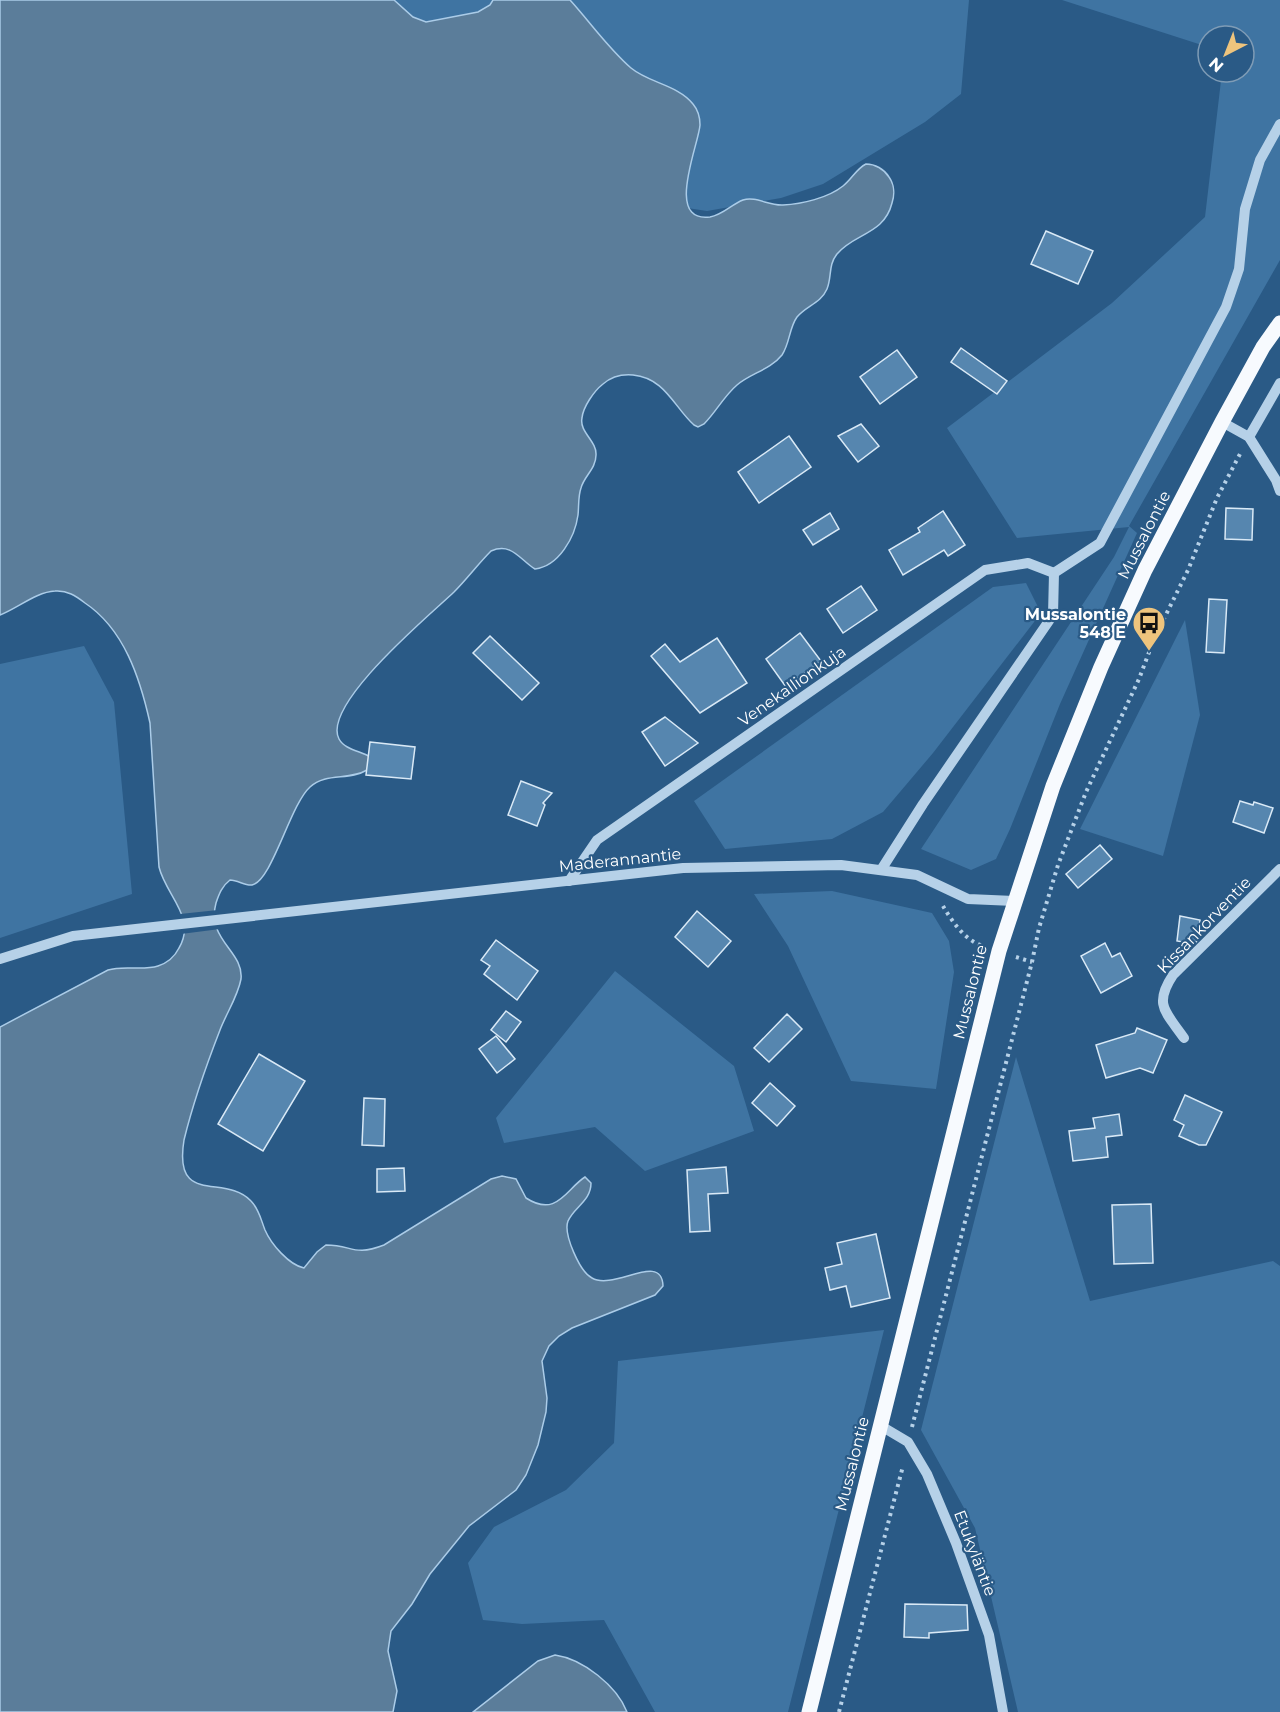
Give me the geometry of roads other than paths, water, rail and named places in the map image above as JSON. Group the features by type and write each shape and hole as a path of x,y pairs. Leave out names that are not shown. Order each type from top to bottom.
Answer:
{"main road":[{"name":"Mussalontie","path":"809,1712 999,951 1053,786 1101,667 1145,570 1222,422 1263,347 1280,323"}],"street":[{"path":"881,870 923,804 1053,615 1054,573 1100,543 1226,307 1239,269 1245,209 1260,160 1280,124"},
{"path":"1249,438 1280,383"},
{"path":"1222,422 1249,438 1276,480 1280,491"},
{"name":"Venekallionkuja","path":"569,881 597,840 985,570 1028,563 1054,573"},
{"name":"Maderannantie","path":"0,960 73,936 683,868 841,865 917,874 968,899 1014,902"},
{"name":"Kissankorventie","path":"1184,1038 1163,1008 1163,990 1173,975 1280,869"},
{"name":"Etukyläntie","path":"881,1426 908,1442 936,1494 989,1635 1003,1712"}],"place":[{"name":"Mussalontie 548 E","path":"1149,652"}]}
